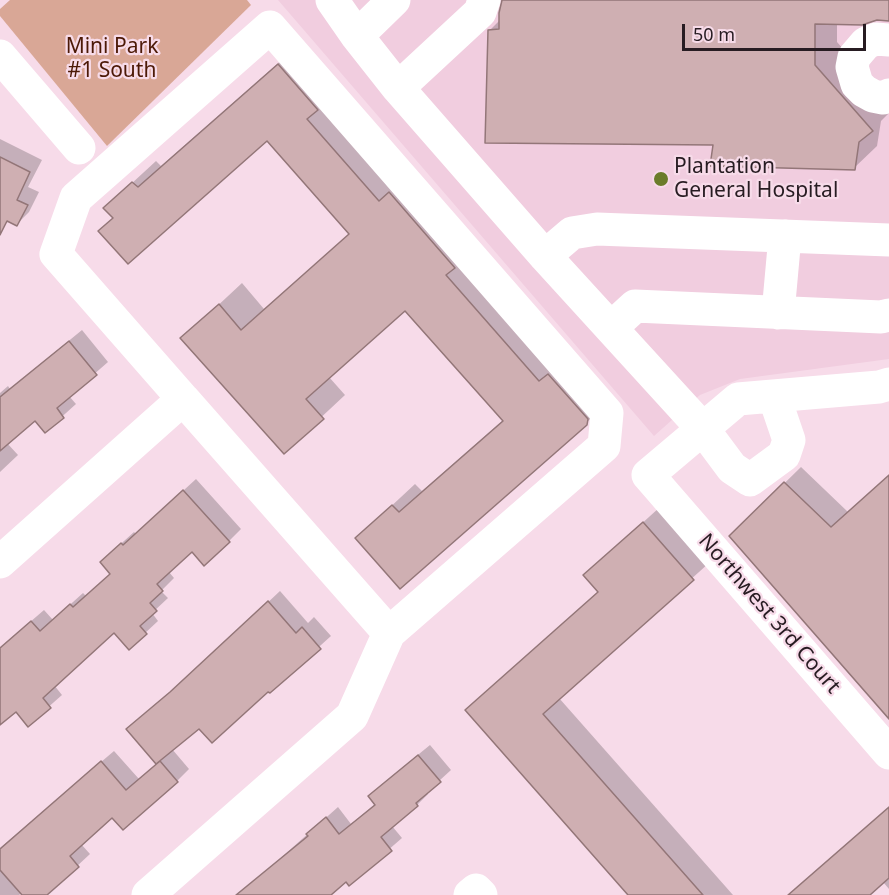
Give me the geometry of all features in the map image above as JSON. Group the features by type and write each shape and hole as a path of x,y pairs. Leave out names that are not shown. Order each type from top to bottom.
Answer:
{"street":[{"path":"332,0 398,88 545,256 703,429 732,468 750,480 784,455 789,440 774,396"},
{"path":"357,36 394,0"},
{"path":"398,88 480,12 484,0"},
{"path":"148,895 352,716 389,633 604,446 607,413 270,27 76,198 56,254 389,633"},
{"path":"887,101 864,91 857,84 852,68 854,57 866,43 876,39 889,40"},
{"path":"3,66 79,148"},
{"path":"545,256 572,233 597,229 889,240"},
{"path":"778,313 785,236"},
{"path":"611,328 635,306 881,318 889,315"},
{"path":"703,429 738,399 889,384"},
{"path":"0,562 183,399"},
{"name":"Northwest 3rd Court","path":"703,429 648,475 889,753"},
{"path":"470,895 476,890 481,895"}],"shaded area":[{"name":"Plantation General Hospital","path":"278,0 889,0 889,359 740,379 700,395 654,436"}],"green space":[{"name":"Mini Park #1 South","path":"10,0 247,0 251,5 107,146 0,16 0,9"}],"building":[{"path":"502,0 889,0 889,21 877,20 862,25 815,24 815,65 873,131 859,142 855,170 710,166 713,145 485,143 488,30 499,29"},
{"path":"278,64 318,110 307,119 379,201 389,192 455,268 446,275 539,381 548,374 588,419 587,425 400,589 355,538 392,505 399,512 503,421 405,311 306,399 324,419 284,454 180,338 219,304 241,330 349,234 267,141 128,264 98,231 113,218 103,208 132,182 138,187"},
{"path":"0,157 30,172 17,200 28,205 17,226 7,221 0,235"},
{"path":"69,341 97,375 57,408 64,418 45,433 35,421 0,451 0,397"},
{"path":"889,475 889,719 729,536 784,482 831,527"},
{"path":"183,490 230,542 204,566 192,552 157,584 163,591 150,603 157,611 140,626 147,634 129,650 114,633 43,698 51,708 28,727 16,712 0,725 0,648 31,621 40,631 70,604 73,607 110,574 100,562 121,543 123,545"},
{"path":"643,522 694,580 543,714 703,895 628,895 465,710 598,592 583,575"},
{"path":"268,601 296,633 302,627 321,649 270,693 268,692 212,743 199,729 156,764 126,729 170,692"},
{"path":"418,755 441,782 416,803 418,806 381,837 392,851 349,886 346,882 331,895 236,895 308,836 306,834 326,817 339,834 375,805 368,796"},
{"path":"101,761 126,790 160,761 178,782 123,830 112,818 70,856 79,867 47,895 22,895 0,870 0,849"},
{"path":"889,807 889,878 870,895 788,895"}],"place":[{"name":"Plantation General Hospital","path":"661,179"}]}
